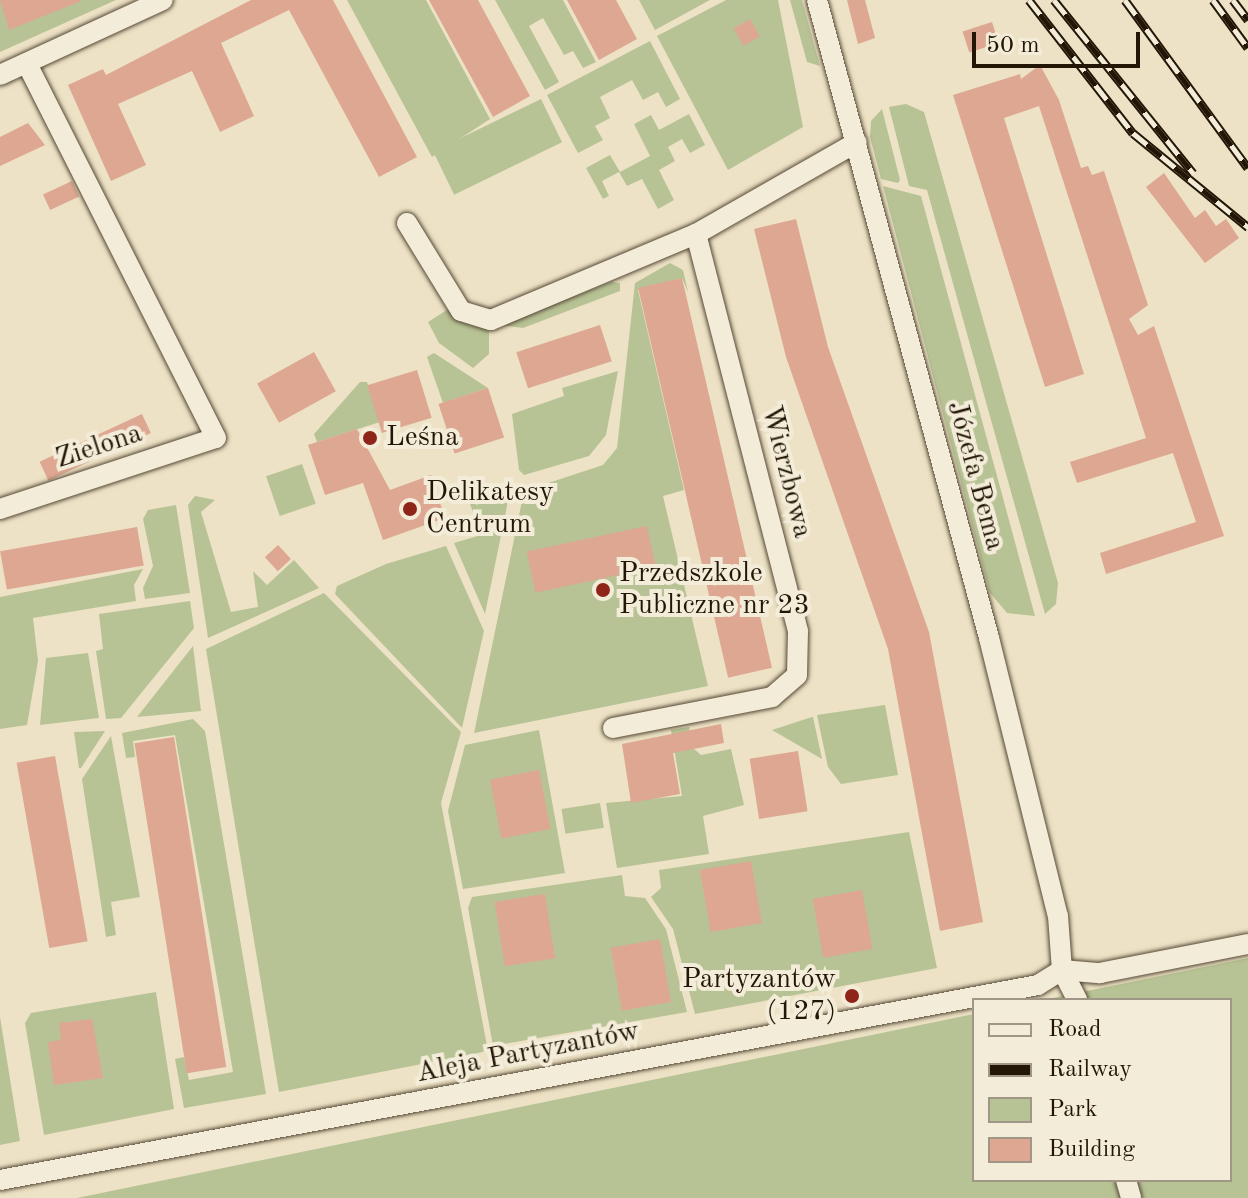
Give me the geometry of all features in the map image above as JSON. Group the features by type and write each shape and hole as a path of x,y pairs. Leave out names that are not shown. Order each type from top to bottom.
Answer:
{"street":[{"path":"0,75 163,0"},
{"name":"Józefa Bema","path":"817,0 857,142 1051,886 1063,942 1062,970 1076,998"},
{"name":"Zielona","path":"0,509 216,438 27,64"},
{"path":"407,223 461,311 491,320 696,234 857,142"},
{"name":"Wierzbowa","path":"613,728 772,697 797,675 798,631 696,234"},
{"path":"1062,970 1100,973 1248,944"},
{"name":"Aleja Partyzantów","path":"0,1180 1038,985 1062,970"}],"green space":[{"path":"0,0 116,0 0,52"},
{"path":"347,0 426,0 490,119 432,157"},
{"path":"495,0 563,0 596,62 583,68 573,51 564,55 543,18 529,26 559,82 545,90"},
{"path":"639,0 710,0 655,30"},
{"path":"726,0 778,0 803,127 728,170 657,36"},
{"path":"790,0 802,0 820,66 807,62"},
{"path":"650,41 680,99 666,107 658,92 643,100 632,80 600,97 610,118 595,126 603,140 578,153 547,95"},
{"path":"541,99 562,142 454,195 433,152"},
{"path":"906,104 924,112 1058,583 1056,604 1045,614 927,190 909,186 889,107"},
{"path":"882,109 900,180 898,183 881,179 870,137 871,121"},
{"path":"689,114 705,145 690,153 682,139 668,147 675,161 659,170 674,200 658,209 642,179 627,186 619,172 602,181 609,196 603,199 586,168 610,155 620,172 650,156 634,124 651,115 659,130"},
{"path":"883,186 921,196 1035,616 1007,613 990,593"},
{"name":"Przedszkole Publiczne nr 23","path":"670,263 683,270 688,292 682,278 638,290 684,490 663,496 708,686 474,733 524,491 603,465 617,448 635,283"},
{"path":"611,282 620,283 620,291 523,328 501,325"},
{"path":"450,308 462,322 489,330 489,354 473,368 439,343 428,322"},
{"path":"434,353 488,388 443,403 427,357"},
{"path":"618,371 606,435 589,456 524,475 519,470 512,414 564,396 562,388"},
{"path":"360,382 367,382 380,422 317,442 314,434"},
{"path":"302,464 316,504 280,516 266,476"},
{"path":"506,494 508,501 485,614 454,543 481,535 470,504"},
{"path":"195,496 215,500 201,512 231,612 258,607 253,571 267,585 294,560 319,588 208,638 188,505"},
{"path":"176,505 190,593 145,599 143,588 153,566 143,519 148,510"},
{"path":"446,546 484,631 462,728 335,594 337,586 386,564"},
{"path":"143,569 134,585 136,601 33,618 38,661 27,725 0,729 0,597"},
{"path":"324,593 461,732 441,803 488,1051 279,1092 206,649"},
{"path":"190,601 194,628 121,718 106,719 96,651 103,649 99,614"},
{"path":"193,646 201,711 137,717"},
{"path":"88,653 99,718 40,725 46,658"},
{"path":"885,705 898,775 841,784 828,767 817,715"},
{"path":"813,717 822,759 772,730"},
{"path":"193,719 205,731 266,1094 184,1108 175,1059 184,1057 189,1080 233,1072 175,735 133,741 135,757 126,758 122,733"},
{"path":"689,727 693,748 701,755 731,749 744,805 703,816 709,854 617,868 606,803 682,796 671,730"},
{"path":"539,730 565,873 463,889 448,811 465,745"},
{"path":"105,731 81,768 79,768 74,732"},
{"path":"111,736 140,897 111,902 116,935 106,937 82,779"},
{"path":"600,803 604,828 565,834 561,809"},
{"path":"909,832 937,968 695,1014 673,929 651,897 661,888 659,870"},
{"path":"622,875 625,896 645,898 666,929 687,1012 493,1046 468,908 472,897"},
{"path":"1248,958 1248,1198 77,1198 972,1014 972,1182 1232,1182 1232,998 1053,998"},
{"path":"156,992 174,1109 44,1135 25,1023 31,1013"},
{"path":"0,1017 20,1141 0,1145"}],"building":[{"path":"0,0 81,0 81,1 9,30"},
{"path":"251,0 333,0 417,157 379,177 289,10 221,43 254,116 220,132 192,71 118,104 146,165 111,181 68,85 103,69 106,75"},
{"path":"429,0 478,0 530,96 493,117"},
{"path":"567,0 616,0 637,39 599,60"},
{"path":"847,0 865,0 875,38 858,44"},
{"path":"750,19 760,36 744,46 734,28"},
{"path":"992,22 999,43 969,53 963,32"},
{"path":"1040,65 1059,100 1081,168 1088,166 1092,175 1104,171 1148,305 1129,319 1138,335 1154,326 1224,536 1106,574 1100,553 1196,522 1173,453 1077,483 1070,462 1146,438 1039,106 1004,118 1084,374 1045,387 953,95 1020,74 1021,79"},
{"path":"28,123 45,145 0,166 0,137"},
{"path":"1164,173 1195,218 1205,210 1216,226 1226,219 1239,238 1205,263 1146,187"},
{"path":"72,181 79,196 50,210 43,195"},
{"path":"796,219 828,347 929,632 983,922 940,931 888,649 786,357 754,229"},
{"path":"682,278 772,668 728,678 638,288"},
{"path":"600,325 612,361 528,388 516,352"},
{"path":"314,352 336,391 279,423 257,384"},
{"path":"417,370 432,418 382,433 367,385"},
{"path":"488,388 504,437 455,454 439,404"},
{"path":"142,414 151,433 48,481 40,462"},
{"path":"357,429 390,490 431,475 445,518 383,540 363,483 325,495 308,445"},
{"path":"647,526 656,567 535,593 527,552"},
{"path":"137,527 144,565 7,590 0,551"},
{"path":"278,545 291,559 278,571 265,557"},
{"path":"721,724 724,743 673,753 680,794 631,803 622,744"},
{"path":"174,737 226,1067 187,1073 134,743"},
{"path":"798,751 808,811 759,819 750,759"},
{"path":"55,756 88,941 49,948 17,763"},
{"path":"539,770 550,829 501,838 490,780"},
{"path":"751,861 762,923 711,932 700,870"},
{"path":"862,890 872,949 823,958 813,899"},
{"path":"545,894 555,958 505,966 495,902"},
{"path":"660,939 671,1002 622,1011 611,948"},
{"path":"92,1019 103,1078 54,1085 48,1042 61,1040 59,1023"}],"railway":[{"path":"1029,0 1133,133 1248,227"},
{"path":"1054,0 1193,173"},
{"path":"1125,0 1248,168"},
{"path":"1213,0 1248,48"},
{"path":"1233,0 1248,20"}],"place":[{"name":"Leśna","path":"370,438"},
{"name":"Delikatesy Centrum","path":"410,509"},
{"name":"Przedszkole Publiczne nr 23","path":"603,590"},
{"name":"Partyzantów (127)","path":"852,996"}]}
